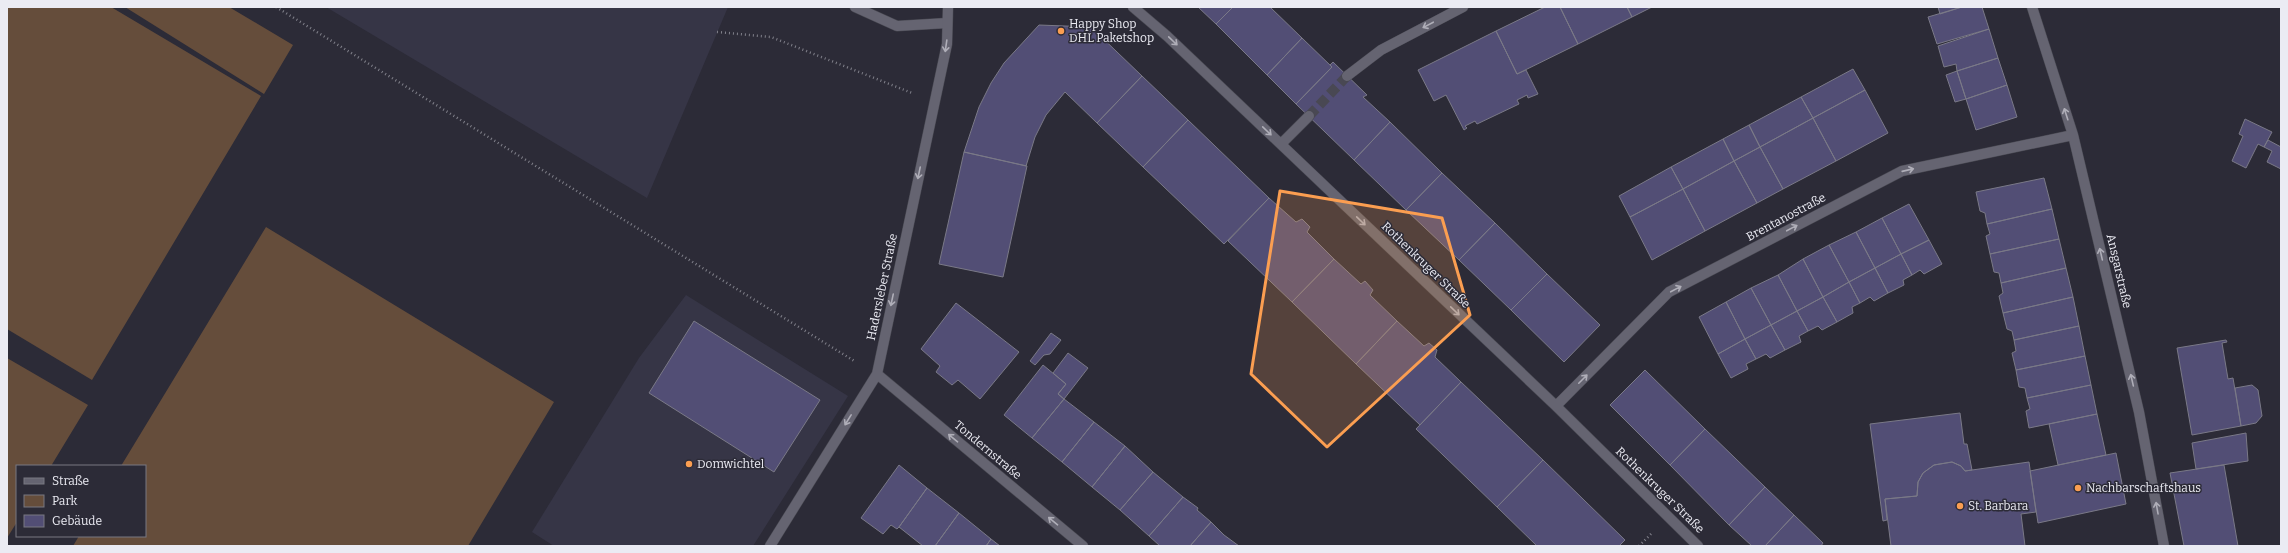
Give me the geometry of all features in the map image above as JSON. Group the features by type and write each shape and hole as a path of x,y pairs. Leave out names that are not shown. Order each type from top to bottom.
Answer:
{"street":[{"path":"855,7 897,26 948,22"},
{"name":"Hadersleber Straße","path":"770,546 877,374 947,44 948,7"},
{"name":"Rothenkruger Straße","path":"1133,7 1167,36 1556,406 1698,546"},
{"path":"1347,76 1381,50 1463,7"},
{"name":"Ansgarstraße","path":"2032,7 2073,135 2139,412 2164,546"},
{"path":"1281,144 1309,116"},
{"name":"Brentanostraße","path":"1556,406 1669,292 1902,171 2073,135"},
{"name":"Tondernstraße","path":"877,374 1083,546"}],"path":[{"path":"276,7 877,374"},
{"path":"717,32 771,37 934,102"}],"highlighted area":[{"path":"1280,191 1442,218 1470,315 1327,447 1251,374"}],"shaded area":[{"path":"326,7 728,7 647,198"},
{"name":"Domwichtel","path":"686,295 848,396 753,546 554,546 532,532 639,358"}],"green space":[{"path":"7,7 111,7 261,96 92,380 7,329"},
{"path":"125,7 229,7 293,45 264,94"},
{"path":"266,227 554,402 468,546 73,546 78,537 146,537 146,465 122,465"},
{"path":"7,358 88,405 52,465 16,465 16,524 7,538"}],"building":[{"path":"1198,7 1233,7 1216,24"},
{"path":"1233,7 1270,7 1302,38 1267,75 1216,24"},
{"path":"1545,7 1560,7 1578,44 1517,74 1496,31"},
{"path":"1560,7 1627,7 1632,17 1578,44"},
{"path":"1627,7 1652,7 1632,17"},
{"path":"1938,7 1962,7 1940,14"},
{"path":"1962,7 1982,7 1989,29 1937,44 1928,17"},
{"path":"1039,25 1091,27 1142,76 1097,123 1065,92 1046,115 1035,137 1026,166 964,152 979,107 991,83 1004,63"},
{"path":"1989,29 1998,58 1957,71 1956,64 1944,67 1938,46"},
{"path":"1496,31 1517,74 1526,70 1538,94 1528,98 1527,95 1517,100 1519,104 1477,124 1475,121 1465,126 1467,128 1464,130 1446,95 1434,101 1418,70"},
{"path":"1302,38 1332,67 1296,104 1267,75"},
{"path":"1998,58 2007,85 1966,99 1957,71"},
{"path":"1333,62 1367,95 1363,97 1390,122 1354,160 1296,104 1332,67 1330,65"},
{"path":"1853,69 1865,90 1813,118 1801,97"},
{"path":"1957,71 1966,99 1955,102 1946,75"},
{"path":"1142,76 1188,120 1143,167 1097,123"},
{"path":"2007,85 2017,117 1976,130 1966,99"},
{"path":"1865,90 1888,133 1836,161 1813,118"},
{"path":"1801,97 1813,118 1760,147 1749,125"},
{"path":"1813,118 1836,161 1783,189 1760,147"},
{"path":"2245,119 2272,132 2264,147 2258,144 2246,168 2232,161 2243,136 2239,134"},
{"path":"1188,120 1269,198 1224,244 1143,167"},
{"path":"1390,122 1442,173 1406,210 1354,160"},
{"path":"1749,125 1760,147 1734,161 1723,139"},
{"path":"1723,139 1734,161 1683,189 1671,167"},
{"path":"2268,140 2281,147 2281,169 2267,162 2272,151 2264,147"},
{"path":"1760,147 1783,189 1757,203 1734,161"},
{"path":"964,152 1027,166 1003,277 939,264"},
{"path":"1734,161 1757,203 1705,231 1683,189"},
{"path":"1671,167 1683,189 1630,217 1619,196"},
{"path":"1442,173 1495,223 1459,260 1406,210"},
{"path":"2044,178 2052,209 1987,224 1985,213 1980,211 1976,192"},
{"path":"1683,189 1705,231 1652,260 1630,217"},
{"path":"1269,198 1296,222 1302,219 1310,227 1307,232 1334,259 1292,302 1228,241"},
{"path":"1909,204 1929,240 1901,254 1882,218"},
{"path":"2052,209 2059,239 1990,254 1986,236 1990,234 1987,224"},
{"path":"1882,218 1901,254 1875,268 1856,232"},
{"path":"1495,223 1547,274 1511,310 1459,260"},
{"path":"1856,232 1875,268 1849,282 1829,245"},
{"path":"2059,239 2066,268 2001,283 1999,273 1994,272 1990,254"},
{"path":"1929,240 1942,264 1924,274 1920,270 1912,275 1901,254"},
{"path":"1829,245 1849,282 1823,297 1803,259"},
{"path":"1901,254 1912,275 1903,280 1904,285 1888,293 1875,268"},
{"path":"1334,259 1361,284 1365,281 1373,290 1370,295 1397,321 1356,364 1292,302"},
{"path":"1803,259 1823,297 1797,311 1778,275"},
{"path":"1875,268 1888,293 1874,301 1870,297 1860,303 1849,282"},
{"path":"2066,268 2073,297 2003,313 1999,296 2003,293 2001,283"},
{"path":"1547,274 1600,325 1564,362 1511,310"},
{"path":"1778,275 1797,311 1771,325 1751,288"},
{"path":"1849,282 1860,303 1852,307 1853,313 1837,322 1823,297"},
{"path":"1751,288 1771,325 1745,339 1726,302"},
{"path":"1823,297 1837,322 1822,330 1818,326 1808,331 1797,311"},
{"path":"2073,297 2079,326 2014,340 2012,331 2007,329 2003,313"},
{"path":"1726,302 1745,339 1718,354 1699,317"},
{"path":"956,303 1019,352 980,399 958,380 952,385 936,372 940,366 921,349"},
{"path":"1797,311 1808,331 1799,336 1801,342 1785,350 1771,325"},
{"path":"694,321 820,400 774,472 649,393"},
{"path":"1397,321 1424,346 1429,343 1437,350 1435,357 1461,382 1420,425 1356,364"},
{"path":"1771,325 1785,350 1770,358 1766,354 1756,359 1745,339"},
{"path":"2079,326 2085,356 2016,370 2012,353 2016,351 2014,340"},
{"path":"1051,333 1061,340 1050,354 1044,355 1035,365 1030,361"},
{"path":"1745,339 1756,359 1746,364 1748,369 1731,378 1718,354"},
{"path":"2226,340 2227,342 2222,343 2228,379 2233,378 2241,426 2192,435 2177,348"},
{"path":"1068,353 1088,368 1064,399 1058,394 1066,384 1053,373"},
{"path":"2085,356 2091,385 2027,398 2025,388 2019,387 2016,370"},
{"path":"1043,365 1066,384 1058,394 1064,399 1032,438 1004,415"},
{"path":"1645,370 1705,429 1670,465 1610,405"},
{"path":"1461,382 1543,460 1497,507 1416,429"},
{"path":"2091,385 2097,414 2029,428 2026,411 2030,409 2027,398"},
{"path":"2252,385 2258,390 2262,416 2256,423 2241,426 2235,388"},
{"path":"1064,399 1094,422 1062,462 1032,438"},
{"path":"1960,413 1964,444 1967,444 1972,470 1965,471 1961,466 1952,462 1934,465 1923,473 1918,482 1917,496 1885,499 1887,520 1883,521 1870,424"},
{"path":"2097,414 2106,455 2058,465 2049,424"},
{"path":"1094,422 1125,446 1092,487 1062,462"},
{"path":"1705,429 1765,487 1729,525 1670,465"},
{"path":"2246,433 2248,461 2196,469 2192,443"},
{"path":"1125,446 1153,472 1120,510 1092,487"},
{"name":"Nachbarschaftshaus","path":"2116,453 2126,504 2038,523 2030,471"},
{"path":"1543,460 1625,540 1619,546 1537,546 1497,507"},
{"name":"St. Barbara","path":"1952,462 1961,466 1965,471 2029,462 2036,512 2021,514 2025,546 1891,546 1885,499 1917,496 1918,482 1923,473 1934,465"},
{"path":"899,465 927,488 899,527 897,529 891,525 883,534 861,518"},
{"path":"2224,465 2238,546 2184,546 2170,473"},
{"path":"1153,472 1183,497 1149,536 1120,510"},
{"path":"1765,487 1794,515 1765,546 1752,546 1729,525"},
{"path":"927,488 959,513 935,546 923,546 899,527"},
{"path":"1183,497 1198,508 1197,510 1211,522 1190,546 1160,546 1149,536"},
{"path":"959,513 991,539 986,546 935,546"},
{"path":"1794,515 1823,543 1821,546 1765,546"},
{"path":"1211,522 1224,535 1239,546 1190,546"},
{"path":"991,539 1000,546 986,546"}],"tunnel":[{"path":"1309,116 1347,76"}],"place":[{"name":"Happy Shop DHL Paketshop","path":"1061,31"},
{"name":"Domwichtel","path":"689,464"},
{"name":"Nachbarschaftshaus","path":"2078,488"},
{"name":"St. Barbara","path":"1960,506"}]}
